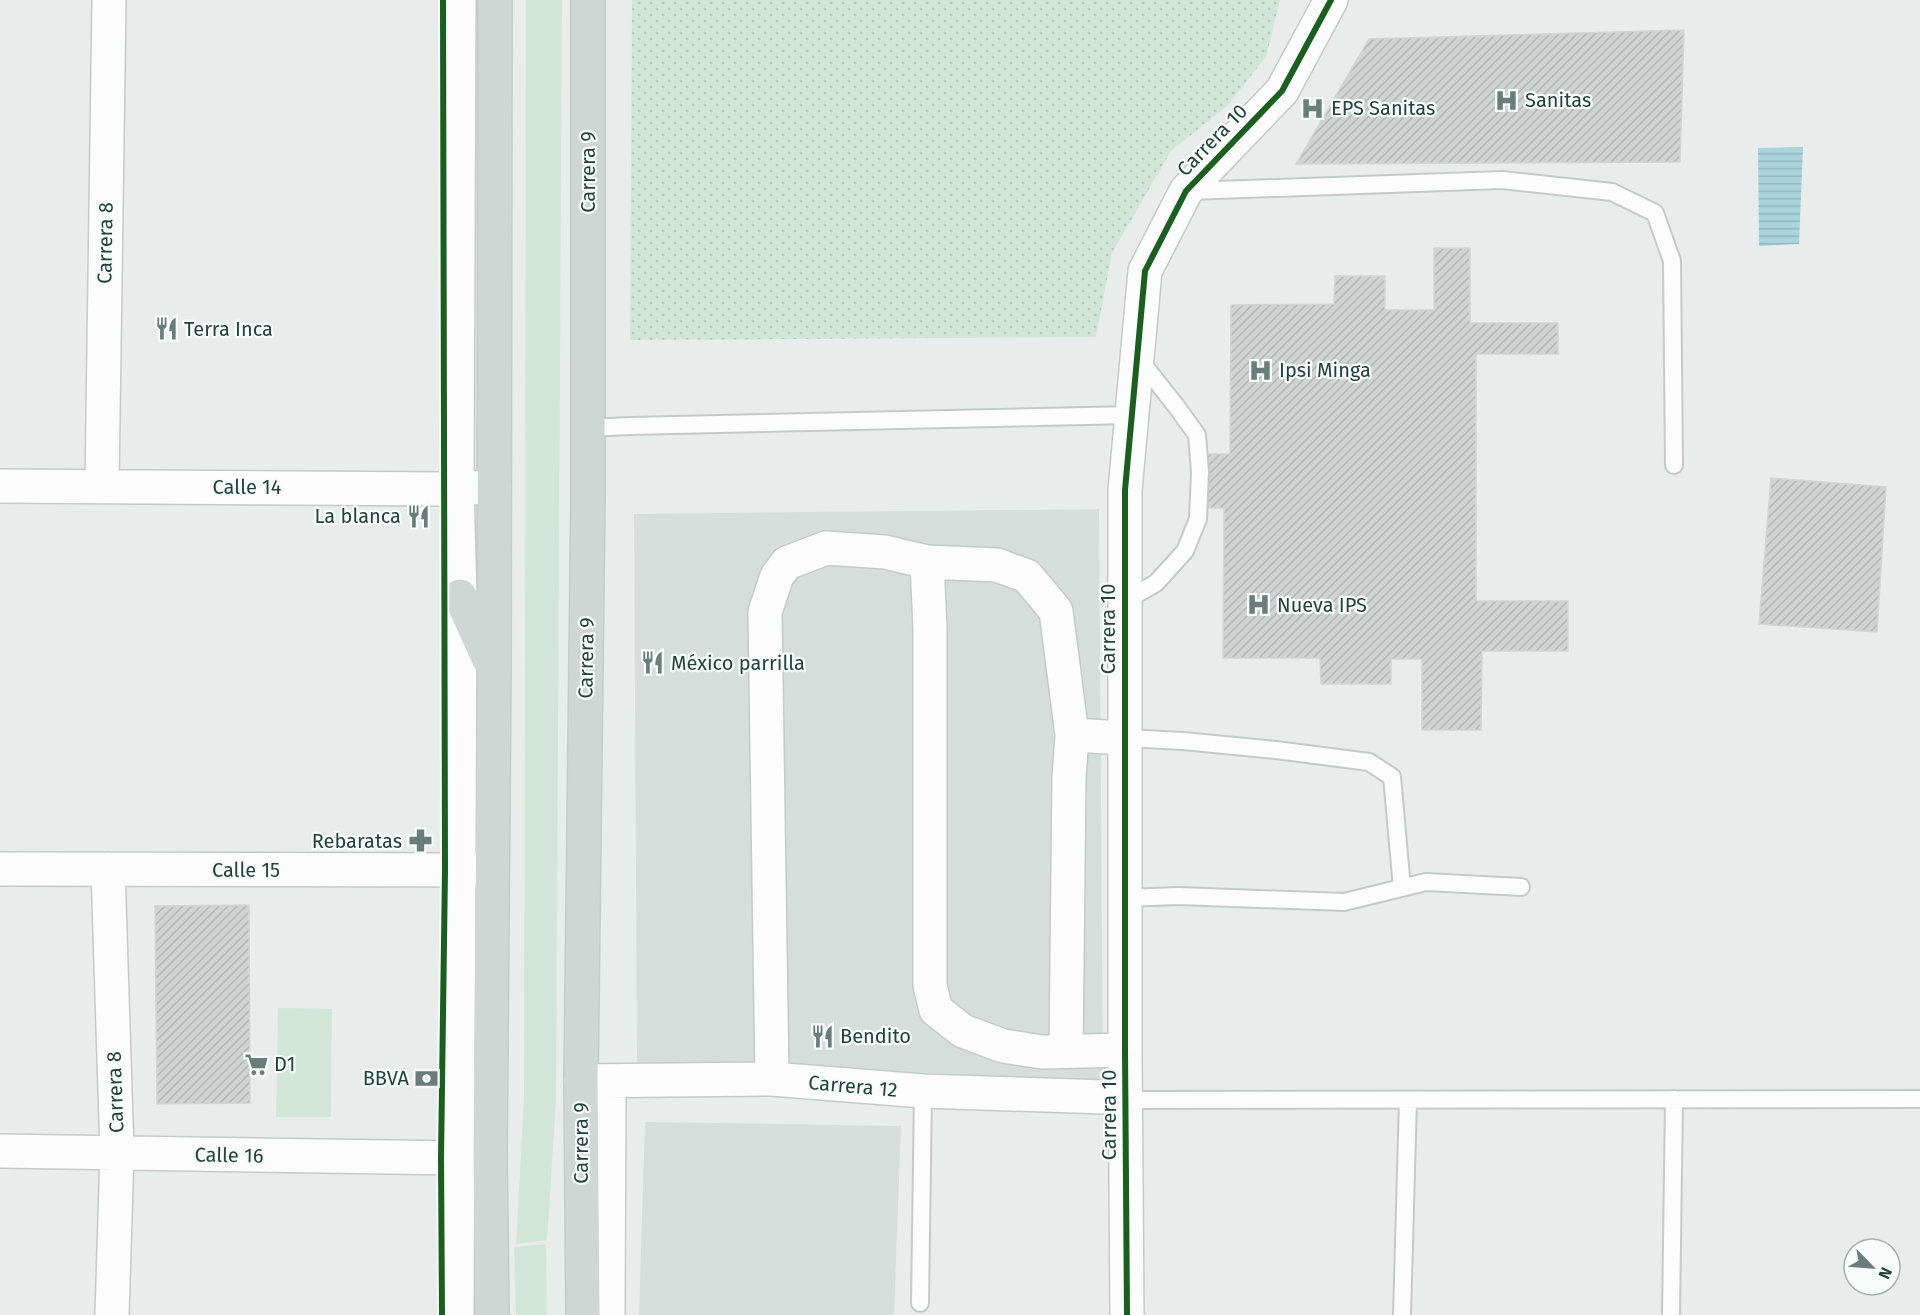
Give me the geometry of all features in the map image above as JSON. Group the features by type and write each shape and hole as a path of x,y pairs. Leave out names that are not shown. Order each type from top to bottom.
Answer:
{"main road":[{"path":"492,1315 490,1156 494,670 495,0"},
{"name":"Carrera 9","path":"582,1315 595,1081 588,428 588,0"},
{"path":"460,596 494,670"}],"street":[{"name":"Carrera 8","path":"102,486 109,0"},
{"path":"457,1315 460,870 460,596 457,488 459,0"},
{"name":"Carrera 10","path":"1127,1315 1125,490 1145,271 1186,191 1282,91 1330,2"},
{"name":"Calle 14","path":"0,486 494,487"},
{"path":"772,1079 765,612 777,576 787,562 826,548 885,552 927,562 997,565 1027,576 1056,611 1072,735 1066,1051"},
{"path":"927,562 930,628 930,986 936,1010 963,1030 1002,1046 1042,1052 1125,1050"},
{"path":"1072,735 1125,738"},
{"name":"Calle 15","path":"0,869 493,870"},
{"name":"Carrera 8","path":"108,869 117,1153 112,1315"},
{"name":"Carrera 12","path":"595,1081 772,1079 923,1091 1105,1097 1125,1100"},
{"path":"595,1081 608,1315"},
{"name":"Calle 16","path":"0,1151 457,1158"}],"lane":[{"path":"1186,191 1502,180 1612,192 1655,213 1672,261 1674,465"},
{"path":"1125,601 1156,583 1185,552 1198,519 1200,472 1197,435 1137,356"},
{"path":"588,428 1132,415"},
{"path":"1125,738 1276,750 1369,762 1392,777 1402,888"},
{"path":"1125,898 1179,896 1344,902 1426,882 1521,887"},
{"path":"920,1303 923,1091"},
{"path":"1125,1100 1920,1099"},
{"path":"1402,1315 1408,1100"},
{"path":"1671,1315 1674,1100"}],"shaded area":[{"path":"1099,509 1103,1080 637,1062 634,514"},
{"path":"645,1122 901,1126 894,1315 639,1315"}],"green space":[{"path":"526,0 562,0 556,1101 547,1240 516,1244 524,1099"},
{"path":"632,0 1280,0 1266,57 1227,106 1171,151 1112,253 1096,337 630,340"},
{"path":"278,1008 332,1009 331,1117 276,1117"},
{"path":"546,1244 547,1315 516,1315 514,1247"}],"water":[{"path":"1803,147 1799,244 1759,246 1758,148"}],"building":[{"name":"Sanitas","path":"1684,30 1680,162 1296,164 1369,39"},
{"name":"Nueva IPS","path":"1434,248 1470,248 1470,323 1558,323 1558,354 1476,354 1476,601 1568,601 1568,651 1482,651 1481,730 1422,730 1422,659 1391,659 1391,684 1321,684 1320,658 1223,658 1224,508 1206,508 1206,454 1230,454 1231,305 1334,304 1335,276 1385,276 1385,310 1434,310"},
{"path":"1771,478 1886,487 1877,632 1759,624"},
{"path":"249,905 250,1103 157,1104 155,906"}],"cycle path":[{"path":"442,1315 441,1158 445,870 443,0"},
{"path":"1127,1315 1125,490 1145,271 1186,191 1282,91 1331,0"}],"place":[{"name":"Sanitas","path":"1507,100"},
{"name":"EPS Sanitas","path":"1313,108"},
{"name":"Terra Inca","path":"166,329"},
{"name":"Ipsi Minga","path":"1261,370"},
{"name":"La blanca","path":"419,516"},
{"name":"Nueva IPS","path":"1259,605"},
{"name":"México parrilla","path":"653,663"},
{"name":"Rebaratas","path":"420,841"},
{"name":"Bendito","path":"822,1036"},
{"name":"D1","path":"256,1064"},
{"name":"BBVA","path":"427,1078"}]}
